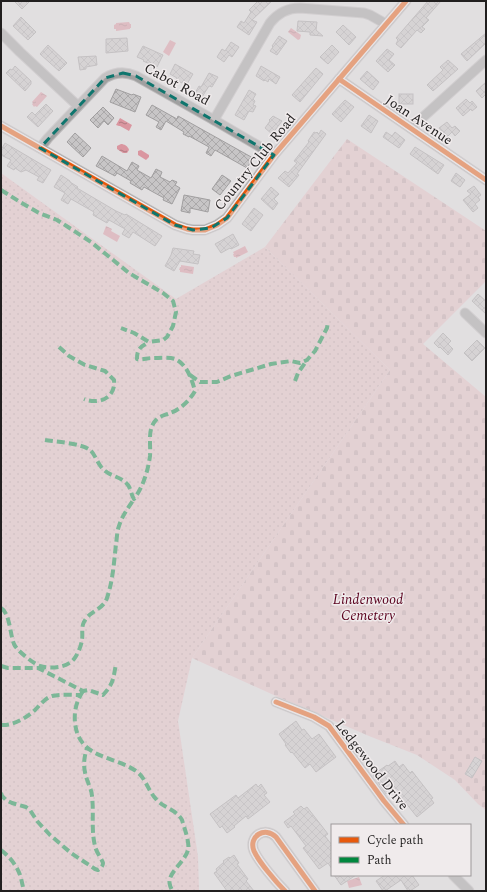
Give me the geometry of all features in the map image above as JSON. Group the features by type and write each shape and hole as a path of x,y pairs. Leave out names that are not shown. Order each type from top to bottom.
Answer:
{"street":[{"name":"Country Club Road","path":"1,126 175,225 193,230 206,230 227,218 274,156 406,1"},
{"path":"214,120 270,23 283,11 291,8 300,8 364,13 386,24"},
{"path":"1,33 78,106"},
{"path":"411,128 486,60"},
{"name":"Cabot Road","path":"40,148 48,137 105,78 113,74 123,73 136,76 274,156"},
{"name":"Joan Avenue","path":"338,79 486,180"},
{"path":"465,312 486,333"},
{"name":"Ledgewood Drive","path":"276,702 314,717 329,726 384,801 403,824"},
{"path":"285,891 254,851 254,838 261,833 270,832 276,837 315,891"},
{"path":"454,876 469,891"}],"highlighted area":[{"path":"123,73 136,76 274,155 227,218 211,228 193,230 175,225 40,148 105,78"}],"green space":[{"name":"Lindenwood Cemetery","path":"347,139 486,231 486,281 423,344 486,397 486,810 478,804 455,780 417,755 276,696 192,658 390,370 265,247"},
{"path":"1,173 176,299 265,247 390,370 192,658 178,721 198,857 199,891 1,891"}],"water":[{"path":"129,22 131,24 130,29 116,31 116,29 114,29 114,25 116,23"},
{"path":"291,28 301,35 300,39 298,40 288,32"},
{"path":"170,40 176,43 169,56 163,52"},
{"path":"41,92 47,96 37,107 34,107 32,102"},
{"path":"120,118 132,125 129,131 116,125"},
{"path":"121,144 128,147 129,150 127,153 123,153 117,149 117,146"},
{"path":"141,150 149,155 146,160 138,155 138,151"},
{"path":"106,226 120,236 117,242 103,234"},
{"path":"245,246 248,252 236,258 234,257 233,252"},
{"path":"181,265 194,267 193,274 180,272 179,270"},
{"path":"359,877 362,885 349,888 347,881"}],"building":[{"path":"14,1 30,1 22,9"},
{"path":"258,1 272,1 252,20 257,22 249,35 237,27 241,21 244,23 251,12 249,10"},
{"path":"428,1 441,1 426,18 429,20 422,27 425,29 421,33 417,30 401,48 396,44 398,40 396,38"},
{"path":"21,17 36,32 28,40 13,26"},
{"path":"298,21 317,22 316,30 323,36 310,35 310,32 297,31"},
{"path":"343,25 356,37 349,45 336,32"},
{"path":"486,33 486,43 467,61 461,54"},
{"path":"279,36 287,41 277,55 270,51"},
{"path":"127,38 128,51 106,53 106,39"},
{"path":"231,42 239,47 232,57 229,55 224,62 217,57 222,49 225,51"},
{"path":"48,45 67,63 59,71 40,54"},
{"path":"332,45 339,52 328,64 320,57"},
{"path":"143,46 163,55 157,67 137,57"},
{"path":"387,49 394,54 389,60 395,65 388,72 376,61"},
{"path":"96,56 97,65 80,70 78,57"},
{"path":"448,60 458,69 433,91 427,85 443,70 440,67"},
{"path":"175,64 193,74 187,84 176,80 177,78 170,74"},
{"path":"15,66 31,81 31,84 25,91 6,73 10,69 12,70"},
{"path":"261,66 280,77 276,84 269,79 268,82 256,76"},
{"path":"316,68 323,74 300,102 292,95"},
{"path":"367,71 379,82 373,90 360,79"},
{"path":"209,73 218,77 212,87 209,86 202,97 195,93 199,86 201,87"},
{"path":"486,82 486,94 482,98 476,91"},
{"path":"116,89 141,97 135,112 110,102"},
{"path":"249,90 256,94 253,99 255,101 253,105 256,106 253,112 249,111 244,120 235,115"},
{"path":"399,94 413,94 413,104 399,104"},
{"path":"466,99 470,103 472,101 477,107 472,111 471,109 463,116 456,108"},
{"path":"345,100 354,107 341,122 332,114"},
{"path":"46,104 53,111 38,127 27,117 32,112 35,115"},
{"path":"152,105 177,119 178,116 253,158 247,168 215,150 211,156 206,153 209,147 183,134 184,132 166,121 161,130 156,127 159,122 146,115"},
{"path":"103,107 114,118 108,125 104,121 98,128 90,120"},
{"path":"369,115 378,121 371,133 361,126"},
{"path":"273,116 282,121 272,134 265,128"},
{"path":"447,122 452,128 455,126 460,131 455,136 452,132 447,137 439,128"},
{"path":"321,130 326,134 297,174 299,175 289,187 278,178 285,171 288,173 297,163 294,161 309,142 308,141 314,132 319,134"},
{"path":"386,132 392,136 395,132 405,140 399,148 383,137"},
{"path":"75,133 91,148 83,157 67,142"},
{"path":"5,143 51,170 43,183 37,180 39,177 26,170 21,172 15,168 14,170 7,166 11,160 1,155 1,150"},
{"path":"415,147 444,165 438,174 410,154"},
{"path":"102,156 127,171 132,162 139,166 137,170 151,178 156,169 162,172 160,177 170,182 172,180 177,182 175,185 180,188 172,204 163,200 164,198 144,187 142,190 130,183 131,181 117,173 115,176 96,166"},
{"path":"456,173 465,180 460,187 451,181"},
{"path":"61,175 78,187 77,188 116,211 125,215 126,214 162,236 155,246 133,232 129,238 122,234 125,229 109,220 107,223 93,215 94,212 71,199 68,204 61,200 65,193 54,187"},
{"path":"222,175 231,181 220,195 212,189"},
{"path":"474,186 481,195 478,197 480,200 475,204 478,208 473,212 463,200 471,194 467,191"},
{"path":"271,187 279,194 274,199 278,203 273,210 261,199"},
{"path":"184,195 210,200 208,212 190,208 190,213 181,211"},
{"path":"254,208 263,215 251,231 242,224"},
{"path":"233,234 239,245 221,253 215,244"},
{"path":"173,248 194,251 193,254 200,255 198,264 180,261 174,271 165,266"},
{"path":"478,294 486,301 486,314 472,301"},
{"path":"443,333 451,341 448,344 453,349 448,355 434,343"},
{"path":"477,340 485,348 472,361 464,353"},
{"path":"296,721 302,730 304,729 312,739 319,734 336,757 316,772 310,764 305,768 292,752 291,753 279,734"},
{"path":"475,757 482,761 472,778 465,774"},
{"path":"395,761 399,767 403,764 410,773 412,771 433,798 431,799 434,803 417,817 392,789 386,794 373,775"},
{"path":"256,784 258,787 261,784 267,793 264,795 270,802 248,819 246,816 227,833 222,826 220,828 210,814 236,795 238,798"},
{"path":"301,806 304,809 307,807 328,834 325,836 331,844 331,868 328,863 319,869 303,848 306,846 291,826 288,828 284,822 295,814 293,812"},
{"path":"234,855 239,863 237,864 248,879 246,881 254,891 227,891 214,873 217,871 216,869 224,862 223,861"},
{"path":"335,876 354,876 341,885"},
{"path":"384,876 413,876 419,885 408,891 401,880 383,891 376,881"}],"marked path":[{"path":"1,190 39,213 57,220 68,227 91,242 129,273 163,293 173,301 176,312 173,326 167,337 163,340 149,342 134,333 121,328"},
{"path":"190,375 200,382 217,382 231,376 271,364 291,361 300,363 307,360 315,351 327,328 328,322"},
{"path":"45,440 75,444 90,450 104,470 126,482 134,499 145,479 150,456 150,432 153,424 159,418 174,412 181,407 188,401 195,391 191,377 186,368 179,361 170,358 137,359 140,349 143,345 149,342"},
{"path":"59,347 69,356 85,365 105,371 114,380 114,386 109,396 95,401 84,399"},
{"path":"295,381 298,373 307,360"},
{"path":"1,608 8,619 15,647 30,660 37,665 49,667 63,666 71,662 80,647 83,626 86,618 102,605 107,598 112,578 118,528 123,515 134,499"},
{"path":"1,666 8,668 38,668 83,691 88,690 103,695 111,684 116,664"},
{"path":"83,691 75,711 75,723 78,735 83,743 90,750 136,771 142,777 156,799 162,805 176,813 182,820 188,839 188,850 171,877 170,886 172,891"},
{"path":"1,725 15,723 23,719 49,697 81,695"},
{"path":"1,793 6,800 26,807 30,810 37,821 50,835 71,853 98,870 102,867 103,863 94,840 92,794 84,765 87,748"},
{"path":"1,850 16,866 24,891"}],"cycle path":[{"path":"1,126 175,225 187,229 205,230 217,225 227,218 274,155 406,1"},
{"path":"339,79 486,180"},
{"path":"276,702 314,717 329,726 384,801 403,824"},
{"path":"285,891 256,856 253,841 259,834 267,832 276,837 315,891"}]}
